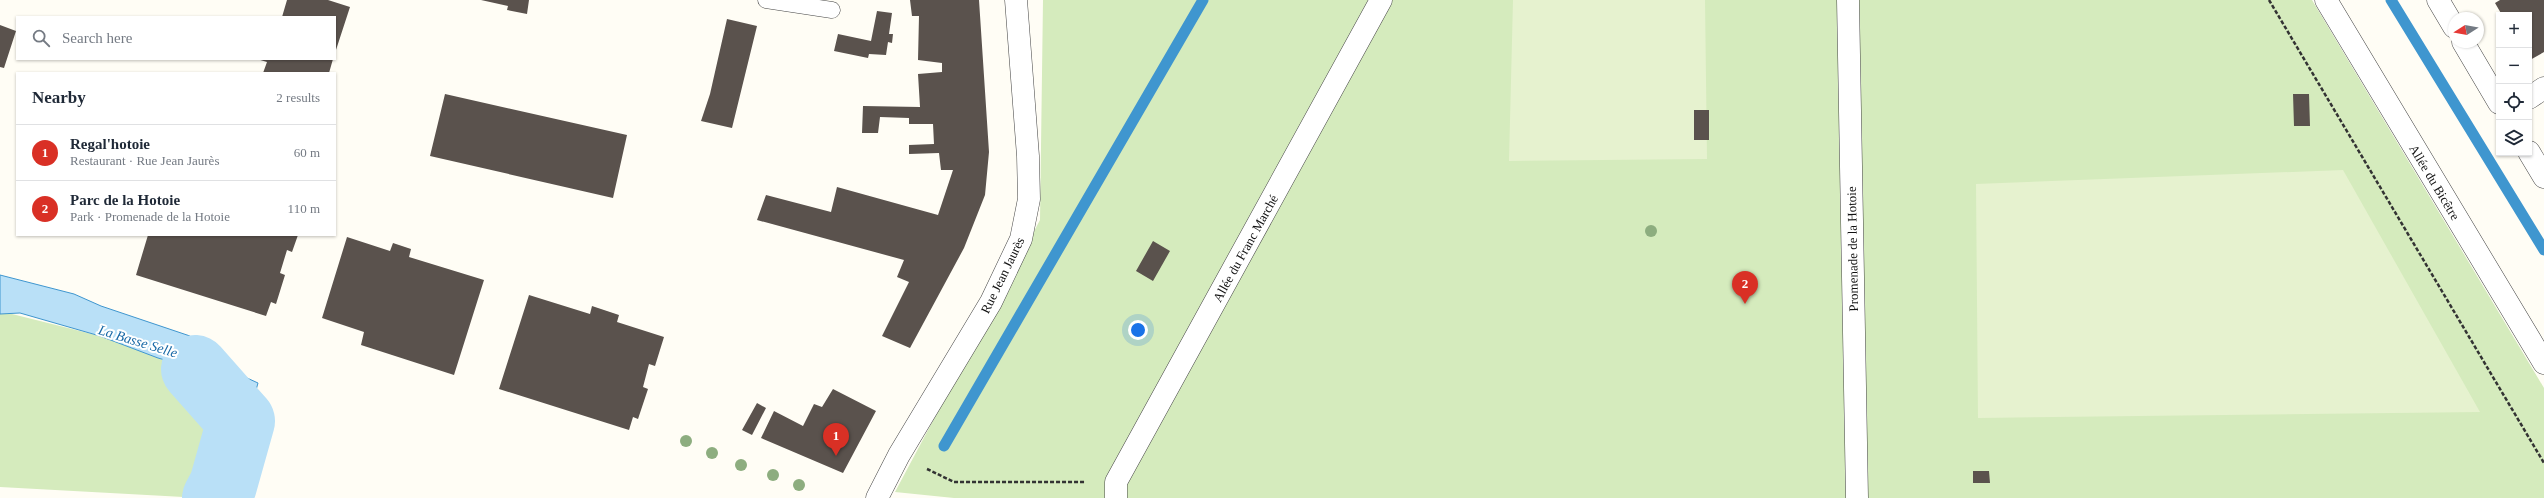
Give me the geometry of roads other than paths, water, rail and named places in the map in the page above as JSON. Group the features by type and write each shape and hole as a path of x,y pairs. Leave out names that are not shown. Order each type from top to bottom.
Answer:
{"street":[{"name":"Rue Jean Jaurès","path":"877,498 899,456 991,302 1021,239 1029,199 1028,156 1016,0"},
{"name":"Allée du Franc Marché","path":"1116,490 1381,0"},
{"name":"Promenade de la Hotoie","path":"1848,0 1857,498"},
{"name":"Allée du Bicêtre","path":"2326,0 2544,363"},
{"path":"2438,0 2448,17"},
{"path":"2467,48 2496,98"},
{"path":"2532,96 2544,88"},
{"path":"2531,156 2544,177"}],"lane":[{"path":"766,0 832,10"}],"water":[{"path":"0,275 74,294 101,306 190,336 190,341 197,340 236,373 258,383 240,448 218,440 215,421 209,403 179,364 158,358 100,336 20,313 0,314"},
{"path":"218,464 234,470 224,498 202,498"}],"waterway":[{"path":"944,446 1203,0"},
{"path":"2391,0 2544,250"},
{"name":"La Basse Selle","path":"195,369 241,421 223,485 216,498"}],"place":[{"name":"Parc de la Hotoie","path":"1745,304"},
{"name":"Regal'hotoie","path":"836,456"}]}
